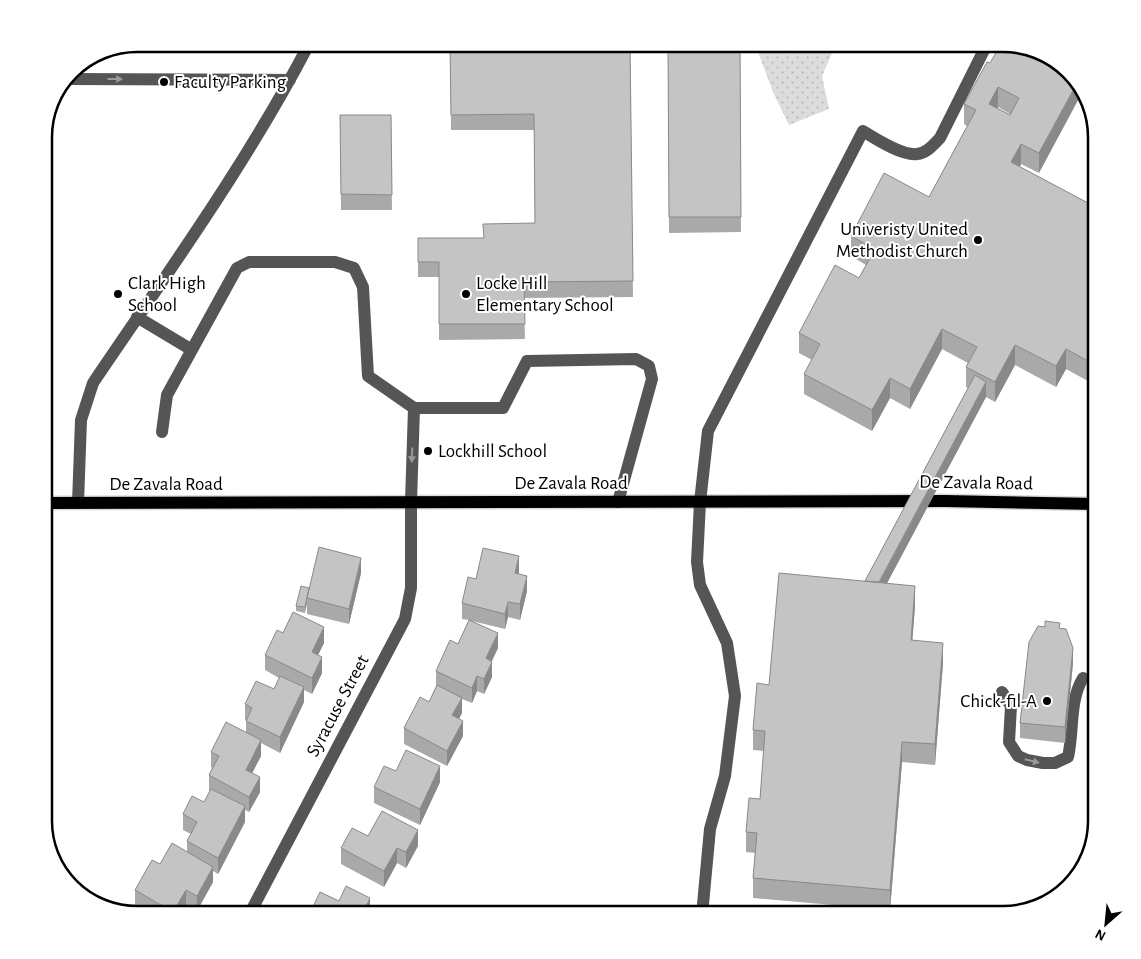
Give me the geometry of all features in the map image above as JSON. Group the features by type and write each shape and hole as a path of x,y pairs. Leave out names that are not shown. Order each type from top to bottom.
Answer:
{"main road":[{"name":"De Zavala Road","path":"53,504 945,502 1088,504"}],"street":[{"path":"78,503 82,420 92,383 244,158 305,52"},
{"path":"703,906 710,829 725,776 735,696 727,643 700,585 698,562 700,502 708,431 862,131 898,150 917,154 929,149 940,138 982,52"},
{"path":"77,79 290,80"},
{"path":"162,432 168,395 237,268 249,262 335,262 354,268 363,287 368,376 414,408 503,408 526,361 636,359 649,366 652,380 618,502"},
{"path":"137,318 192,350"},
{"name":"Syracuse Street","path":"254,906 405,619 411,588 414,408"},
{"path":"1002,692 1011,706 1009,742 1018,756 1043,763 1054,763 1068,757 1076,690 1083,678"}],"shaded area":[{"path":"758,52 832,52 822,76 829,109 789,125 773,92"}],"building":[{"path":"450,52 630,52 633,281 524,282 525,324 439,324 439,262 418,262 418,238 484,238 483,224 535,223 534,114 451,115"},
{"path":"668,52 740,52 741,217 669,217"},
{"name":"Univeristy United Methodist Church","path":"996,52 1020,54 1036,59 1051,67 1073,90 1039,153 1021,144 1011,162 1088,203 1088,361 1066,349 1056,366 1015,345 995,382 966,367 977,347 942,329 910,389 890,378 872,410 804,374 820,344 799,333 835,265 859,278 875,249 851,236 884,173 929,197 976,110 964,104 987,62 990,63","holes":["998,87 1019,98 1010,115 989,104"]},
{"path":"340,115 391,115 392,195 341,194"},
{"path":"975,375 986,382 879,582 865,581"},
{"path":"319,547 361,558 349,609 307,598"},
{"path":"483,548 519,556 515,573 527,576 520,604 508,602 505,614 462,603 468,577 476,579"},
{"path":"779,573 915,586 911,640 943,643 935,744 902,742 890,890 753,878 757,833 746,832 749,798 760,799 765,731 753,730 757,683 769,685"},
{"path":"301,586 309,588 305,607 296,606"},
{"path":"293,612 324,627 312,652 322,657 312,678 265,655 277,630 283,633"},
{"path":"469,620 498,633 486,658 492,662 484,679 477,676 472,688 436,671 450,640 458,644"},
{"name":"Chick-fil-A","path":"1045,621 1060,623 1059,628 1066,629 1073,648 1065,727 1020,723 1029,642 1038,626 1045,627"},
{"path":"280,676 304,687 280,737 246,721 252,708 245,704 256,681 274,689"},
{"path":"437,685 462,698 452,715 463,721 447,751 404,728 420,697 429,702"},
{"path":"226,722 261,740 246,770 260,777 249,797 209,775 219,756 211,752"},
{"path":"406,750 440,766 420,809 374,787 384,766 396,771"},
{"path":"211,789 245,806 218,858 187,841 197,822 183,814 192,796 204,802"},
{"path":"382,811 418,830 406,852 397,848 384,871 341,848 352,828 368,836"},
{"path":"172,843 213,867 197,896 186,890 177,906 163,906 135,890 152,860 160,864"},
{"path":"346,886 370,898 366,906 313,906 320,892 339,901"}],"place":[{"name":"Faculty Parking","path":"164,82"},
{"name":"Univeristy United Methodist Church","path":"978,240"},
{"name":"Clark High School","path":"118,294"},
{"name":"Locke Hill Elementary School","path":"466,294"},
{"name":"Lockhill School","path":"428,451"},
{"name":"Chick-fil-A","path":"1047,701"}]}
